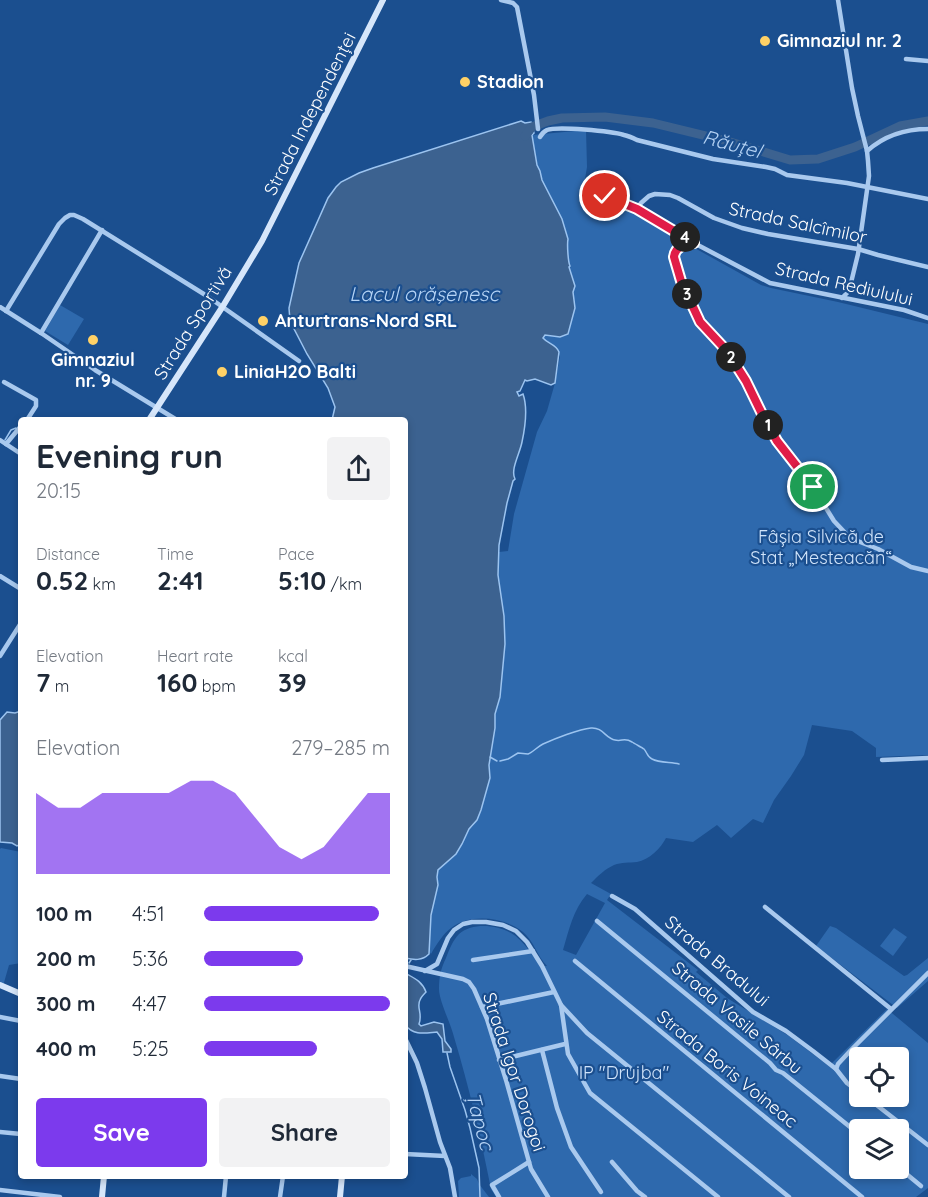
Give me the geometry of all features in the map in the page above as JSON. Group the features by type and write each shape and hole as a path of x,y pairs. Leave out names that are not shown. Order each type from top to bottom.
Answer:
{"street":[{"name":"Strada Independenței","path":"262,241 383,0"},
{"path":"502,0 515,5 518,11 538,129"},
{"path":"837,0 852,88 867,150 868,176 858,254 849,291 842,298"},
{"path":"906,59 928,61"},
{"path":"540,137 548,130 554,129 617,133 713,159 775,169 787,175 810,177 928,199"},
{"path":"867,150 890,136 910,130 928,129"},
{"name":"Strada Rediulului","path":"597,190 610,199 637,209 694,243 770,283 904,310 928,318"},
{"name":"Strada Salcîmilor","path":"637,209 650,196 670,195 714,218 742,228 858,249 928,267"},
{"path":"6,311 60,224 65,218 74,215 223,306 299,362"},
{"path":"41,333 102,230"},
{"name":"Strada Sportivă","path":"151,417 262,241"},
{"path":"694,243 678,248 674,257 681,281 700,322 727,351 746,381 777,441 813,487 834,521 850,538 878,549 910,567 928,571"},
{"path":"0,308 173,417"},
{"path":"4,382 36,400 36,406 29,417"},
{"path":"6,444 18,430"},
{"path":"0,440 18,452"},
{"path":"0,576 18,587"},
{"path":"0,656 18,628"},
{"path":"882,760 928,758"},
{"name":"Strada Bradului","path":"612,896 635,909 753,1012 786,1031 836,1069 849,1085"},
{"path":"765,907 891,1010"},
{"name":"Strada Vasile Sârbu","path":"597,921 776,1070 783,1073 849,1126"},
{"path":"425,971 437,964 448,938 463,924 494,922 510,928 524,938 561,1005 586,1033 789,1197"},
{"path":"473,960 533,951"},
{"name":"Strada Boris Voineac","path":"575,961 862,1197"},
{"name":"Strada Igor Dorogoi","path":"408,967 455,976 469,982 474,989 506,1080 529,1162 534,1175 548,1197"},
{"path":"836,1069 838,1064 928,973"},
{"path":"0,985 18,992"},
{"path":"482,1007 554,992"},
{"path":"561,1005 567,1054 590,1094 718,1197"},
{"path":"0,1017 18,1020"},
{"path":"408,1044 422,1077 450,1170 455,1197"},
{"path":"499,1060 565,1044"},
{"path":"542,1050 557,1108 571,1147 601,1192"},
{"path":"0,1076 18,1079"},
{"path":"879,1107 928,1145"},
{"path":"0,1132 18,1134"},
{"path":"408,1154 445,1156"},
{"path":"499,1197 492,1185 529,1162"},
{"path":"612,1162 645,1197"},
{"path":"909,1176 921,1186"},
{"path":"102,1197 104,1179"},
{"path":"224,1197 226,1179"},
{"path":"280,1197 283,1179"},
{"path":"340,1197 342,1179"},
{"path":"0,1191 60,1197"}],"green space":[{"path":"586,130 587,167 584,185 637,209 694,243 686,244 675,253 678,271 700,322 720,342 695,301 681,267 679,255 683,249 691,246 761,285 928,324 928,755 876,757 876,748 852,731 812,725 804,755 774,800 763,823 753,819 731,838 717,825 693,842 666,838 646,859 614,865 591,883 611,894 607,900 698,970 696,972 727,998 789,1036 830,1067 832,1063 887,1009 928,1043 928,1188 916,1197 496,1197 491,1189 465,1075 440,994 439,985 443,965 459,934 471,928 485,926 511,933 528,949 533,948 544,966 547,966 523,932 497,920 477,919 459,923 445,933 431,954 429,951 431,915 438,885 438,870 456,854 469,829 473,826 481,810 490,772 489,765 495,714 500,697 505,644 504,616 498,575 499,552 508,551 514,514 537,432 547,411 555,383 560,356 543,338 545,335 560,337 568,334 532,135","holes":["587,894 605,903 576,955 563,950 575,913"]},
{"path":"60,305 84,319 68,345 45,331"},
{"path":"0,849 18,851 18,964 9,965 3,986 0,985"},
{"path":"830,926 904,976 928,958 928,981 897,1008 816,946"},
{"path":"894,928 907,937 893,956 880,946"},
{"path":"471,1174 489,1197 459,1197 458,1181"}],"water":[{"name":"Lacul orăşenesc","path":"521,121 531,122 537,165 562,219 568,239 569,267 575,286 573,292 575,308 568,334 560,337 545,335 543,338 559,352 555,383 551,385 535,379 525,380 520,391 517,392 519,396 523,394 526,418 522,442 514,466 515,479 507,503 499,545 498,575 504,616 505,644 500,697 495,714 489,765 490,778 477,820 469,829 456,854 438,870 438,885 431,915 429,954 421,959 408,958 408,417 333,417 335,407 328,388 290,321 289,308 299,263 328,198 341,182 373,168"},
{"path":"7,712 18,712 17,846 0,842 0,720"},
{"path":"408,974 420,982 426,992 419,1003 419,1024 421,1026 434,1022 443,1024 445,1041 451,1052 443,1052 442,1039 437,1032 412,1031 408,1028"}],"waterway":[{"name":"Răuțel","path":"525,136 532,127 548,121 562,118 605,117 653,123 727,141 790,160 818,159 855,147 900,126 928,121"},
{"path":"5,440 11,430 16,428"},
{"path":"500,761 518,753 528,754 541,745 573,732 595,728 612,739 629,741 644,749 649,757 655,760 679,764"},
{"path":"490,757 497,761"},
{"name":"Țapoc","path":"447,1053 470,1128 479,1168 480,1197"}],"place":[{"name":"Gimnaziul nr. 2","path":"765,41"},
{"name":"Stadion","path":"465,82"},
{"name":"Anturtrans-Nord SRL","path":"263,321"},
{"name":"Gimnaziul nr. 9","path":"93,340"},
{"name":"LiniaH2O Balti","path":"222,372"}],"route":[{"path":"605,196 637,209 694,243 678,248 674,257 681,281 696,314 700,322 727,351 746,381 777,441 813,487"}],"park label":[{"name":"Fâșia Silvică de Stat „Mesteacăn“","path":"821,547"},
{"name":"IP \"Drujba\"","path":"624,1073"}]}
